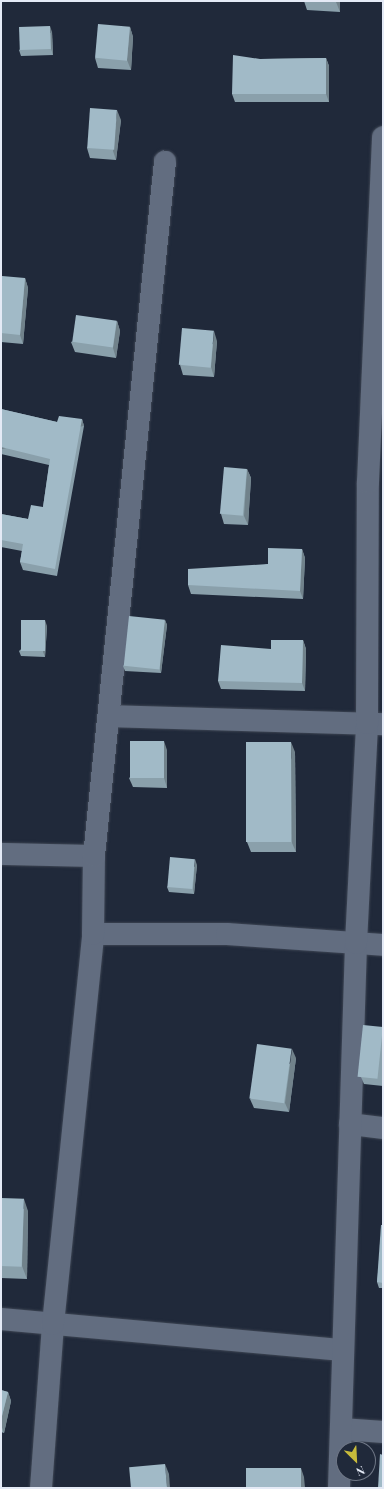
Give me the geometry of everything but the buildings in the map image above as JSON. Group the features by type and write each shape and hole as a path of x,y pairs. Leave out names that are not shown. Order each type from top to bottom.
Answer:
{"street":[{"path":"339,1488 356,943 375,724 376,482 383,137"},
{"path":"41,1488 54,1324 93,934 94,856 165,162"},
{"path":"109,716 375,724"},
{"path":"1,854 94,856"},
{"path":"93,934 227,934 383,944"},
{"path":"350,1124 383,1128"},
{"path":"1,1319 343,1350"},
{"path":"342,1429 383,1432"}]}
